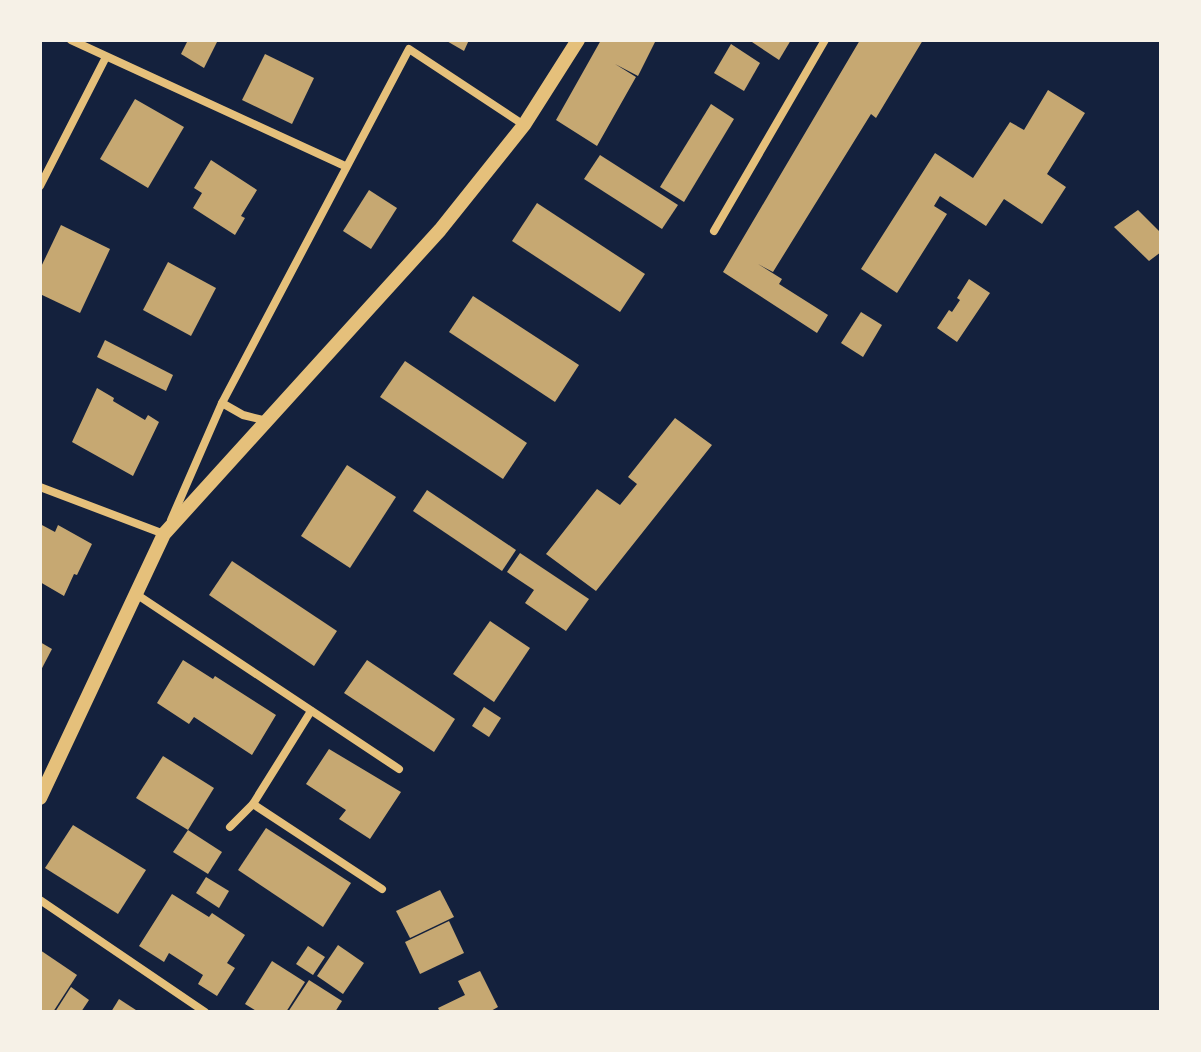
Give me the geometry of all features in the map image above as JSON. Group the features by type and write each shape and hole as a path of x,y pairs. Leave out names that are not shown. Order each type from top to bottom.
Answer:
{"street":[{"path":"71,40 345,166"},
{"path":"164,534 440,230 524,125 578,40"},
{"path":"714,231 825,40"},
{"path":"40,798 222,403 409,49 524,125"},
{"path":"40,186 106,57"},
{"path":"222,403 243,415 267,421"},
{"path":"40,487 164,534"},
{"path":"136,594 399,769"},
{"path":"230,827 253,804 311,711"},
{"path":"253,804 382,889"},
{"path":"40,900 205,1012"}],"building":[{"path":"188,40 218,40 204,68 181,54"},
{"path":"445,40 469,40 464,51"},
{"path":"601,40 656,40 638,76 615,64 636,77 597,146 556,120"},
{"path":"749,40 791,40 779,60"},
{"path":"860,40 923,40 876,118 871,114 773,272 758,264 782,279 779,284 828,315 817,333 723,272"},
{"path":"731,44 760,63 744,91 714,73"},
{"path":"265,54 314,78 292,124 242,100"},
{"path":"1048,90 1085,113 1047,174 1066,187 1042,224 1004,199 986,226 940,196 934,206 947,214 897,293 861,269 935,153 973,178 1010,122 1024,130"},
{"path":"135,99 184,127 148,188 100,159"},
{"path":"711,104 734,119 684,202 660,187"},
{"path":"600,155 678,205 662,229 584,179"},
{"path":"211,160 257,190 241,216 245,218 235,235 193,208 202,193 194,188"},
{"path":"369,190 397,208 371,249 343,231"},
{"path":"537,203 645,274 620,312 512,241"},
{"path":"1138,210 1161,233 1161,252 1149,261 1114,227"},
{"path":"61,225 110,249 80,313 40,294 40,269"},
{"path":"168,262 216,288 191,336 143,310"},
{"path":"969,279 990,293 957,342 937,328 960,300 957,298"},
{"path":"473,296 579,365 555,402 449,332"},
{"path":"861,312 882,325 863,357 841,343"},
{"path":"105,340 173,375 166,391 97,357"},
{"path":"405,361 527,443 503,479 380,397"},
{"path":"97,388 145,420 148,415 159,422 133,476 72,442"},
{"path":"675,418 712,445 596,591 546,554 597,489 620,505 637,484 628,477"},
{"path":"347,465 396,497 350,568 301,536"},
{"path":"427,490 516,550 502,571 413,511"},
{"path":"40,524 55,532 58,525 92,544 64,596 40,582"},
{"path":"520,553 589,599 566,631 525,603 534,590 507,572"},
{"path":"232,561 337,631 314,666 209,595"},
{"path":"490,621 530,648 494,702 453,674"},
{"path":"40,642 52,649 40,672"},
{"path":"183,660 213,679 215,676 276,715 252,755 194,717 189,724 157,703"},
{"path":"367,660 455,719 434,752 344,693"},
{"path":"484,707 501,718 489,737 472,726"},
{"path":"329,749 401,792 370,839 339,819 346,810 306,784"},
{"path":"163,756 214,788 188,830 136,798"},
{"path":"73,825 146,870 118,914 45,868"},
{"path":"266,828 351,883 323,927 238,870"},
{"path":"188,830 222,852 208,874 173,852"},
{"path":"206,877 229,891 219,908 196,893"},
{"path":"440,890 454,917 410,938 396,911"},
{"path":"172,894 209,917 212,913 245,935 227,963 235,968 217,996 198,984 203,975 169,953 164,962 139,946"},
{"path":"449,921 464,953 420,974 405,942"},
{"path":"338,945 364,963 343,994 317,976"},
{"path":"308,946 325,957 313,975 296,964"},
{"path":"40,950 77,975 53,1012 40,1011"},
{"path":"272,961 305,982 286,1012 258,1012 245,1004"},
{"path":"480,971 498,1007 489,1012 440,1012 438,1008 465,995 458,981"},
{"path":"309,980 342,1001 335,1012 288,1012"},
{"path":"71,987 89,1000 81,1012 55,1012"},
{"path":"119,999 139,1012 111,1012"}]}
